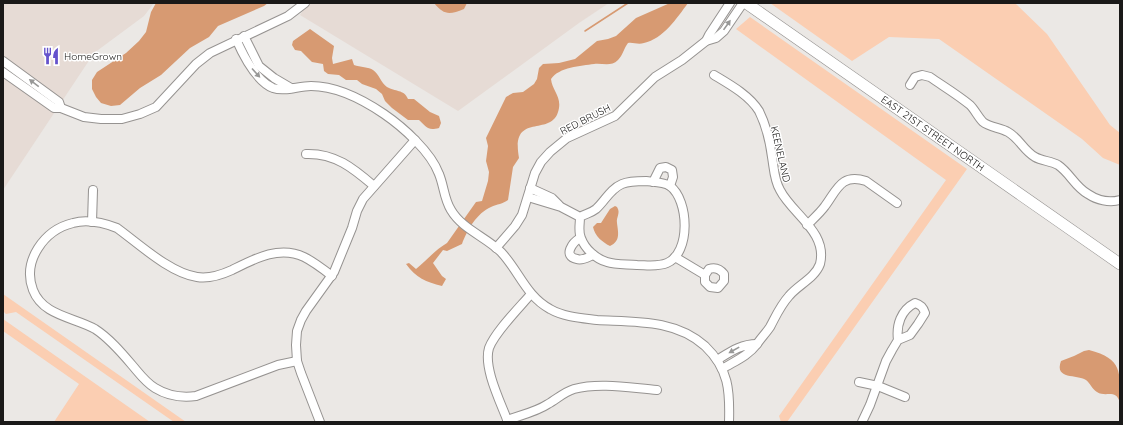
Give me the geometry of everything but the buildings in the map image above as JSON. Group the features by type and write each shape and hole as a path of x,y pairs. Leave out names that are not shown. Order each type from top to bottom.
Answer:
{"main road":[{"name":"EAST 21ST STREET NORTH","path":"746,3 1120,264"}],"street":[{"path":"3,72 54,108 61,108 84,118 122,119 140,114 156,107 196,64 210,53 288,16 306,3"},
{"name":"RED BRUSH","path":"706,41 730,3"},
{"name":"RED BRUSH","path":"496,248 515,226 522,215 535,173 541,162 558,144 567,138 615,116 655,77 682,60 706,41 716,38 724,31 743,3"},
{"path":"240,38 246,61 255,72 273,88 284,90 311,86 341,91 364,100 393,120 415,140 433,162 439,173 446,202 457,219 496,248 512,265 531,294 550,309 574,317 658,323 686,332 698,340 717,360 722,369 730,397 729,422"},
{"path":"3,61 59,102 61,108"},
{"name":"KEENELAND","path":"714,74 748,98 758,110 768,136 774,173 779,189 790,206 818,238 821,246 819,264 815,273 790,295 781,306 770,328 752,350 722,369"},
{"path":"910,84 915,77 922,75 930,77 970,105 984,122 1010,133 1019,140 1030,153 1036,157 1056,164 1065,170 1078,187 1088,194 1099,200 1114,202 1120,200"},
{"path":"320,422 301,373 296,345 297,331 301,320 332,276 341,259 357,211 363,199 415,140"},
{"path":"306,154 314,153 340,161 351,167 374,186"},
{"path":"653,182 660,168 666,167 672,170 673,177 670,186"},
{"path":"807,225 824,207 836,188 842,182 849,179 860,179 866,181 897,203"},
{"path":"641,181 670,186 678,196 683,206 683,242 675,256 667,263 660,265 607,262 593,255 580,238 580,217 595,210 611,191 623,183 641,181"},
{"path":"530,188 552,198 561,207"},
{"path":"92,222 93,190"},
{"path":"528,197 561,207 580,217"},
{"path":"298,361 278,365 196,396 185,398 165,394 144,380 122,354 104,336 86,324 47,309 33,290 30,273 31,263 39,246 54,232 63,226 74,222 92,222 107,224 117,228 176,270 198,278 220,275 255,258 282,252 304,257 332,276"},
{"path":"580,238 575,241 570,248 572,256 577,260 593,255"},
{"path":"675,256 705,275"},
{"path":"531,294 508,321 489,348 488,359 490,371 508,421 536,410 561,395 587,386 657,390"},
{"path":"862,422 878,386 886,361 898,340"},
{"path":"717,360 738,347 747,344 757,344"},
{"path":"859,382 878,386 905,397"}],"shaded area":[{"path":"3,3 154,3 144,16 94,53 3,190"},
{"path":"156,3 268,3 218,26 209,37 190,48 161,75 140,88 120,105 111,106 101,103 92,89 92,80 97,72 126,53 139,41 146,32 151,12"},
{"path":"308,3 609,3 458,111 300,15"},
{"path":"434,3 467,3 464,9 447,13 441,10"},
{"path":"670,3 688,3 669,27 651,41 642,44 628,43 620,58 613,63 577,66 559,72 551,79 558,96 559,108 555,117 549,122 526,129 521,134 518,143 519,158 513,167 508,200 481,213 470,228 462,244 447,251 443,250 433,263 442,276 446,279 442,286 426,281 414,273 406,264 409,263 416,269 447,243 476,202 482,201 489,172 486,161 488,146 486,138 506,97 513,93 523,92 534,84 537,79 539,68 543,64 559,63 575,59 597,41 616,36 636,18"},
{"path":"770,3 1015,3 1047,34 1110,125 1120,133 1120,165 1103,158 1082,139 939,39 889,37 852,61"},
{"path":"750,17 967,169 787,422 781,422 779,416 946,180 736,29"},
{"path":"310,29 334,46 332,58 333,64 352,59 354,65 373,70 387,87 402,92 408,99 414,99 430,112 439,116 441,123 439,128 430,129 419,120 408,120 392,108 385,101 382,94 376,89 362,84 357,80 346,80 339,75 328,74 324,71 323,64 312,62 301,51 295,50 292,45 293,41"},
{"path":"615,206 619,211 617,221 618,236 616,242 610,246 599,238 593,227 597,223 601,223 610,209"},
{"path":"3,294 186,422 174,422 16,312 6,314 3,311"},
{"path":"3,319 150,422 54,422 79,384 3,331"},
{"path":"1089,350 1108,358 1117,368 1120,383 1120,403 1116,396 1100,394 1095,391 1086,380 1063,374 1061,371 1061,361"}],"waterway":[{"path":"585,31 628,3"}],"place":[{"name":"HomeGrown","path":"51,56"}]}
